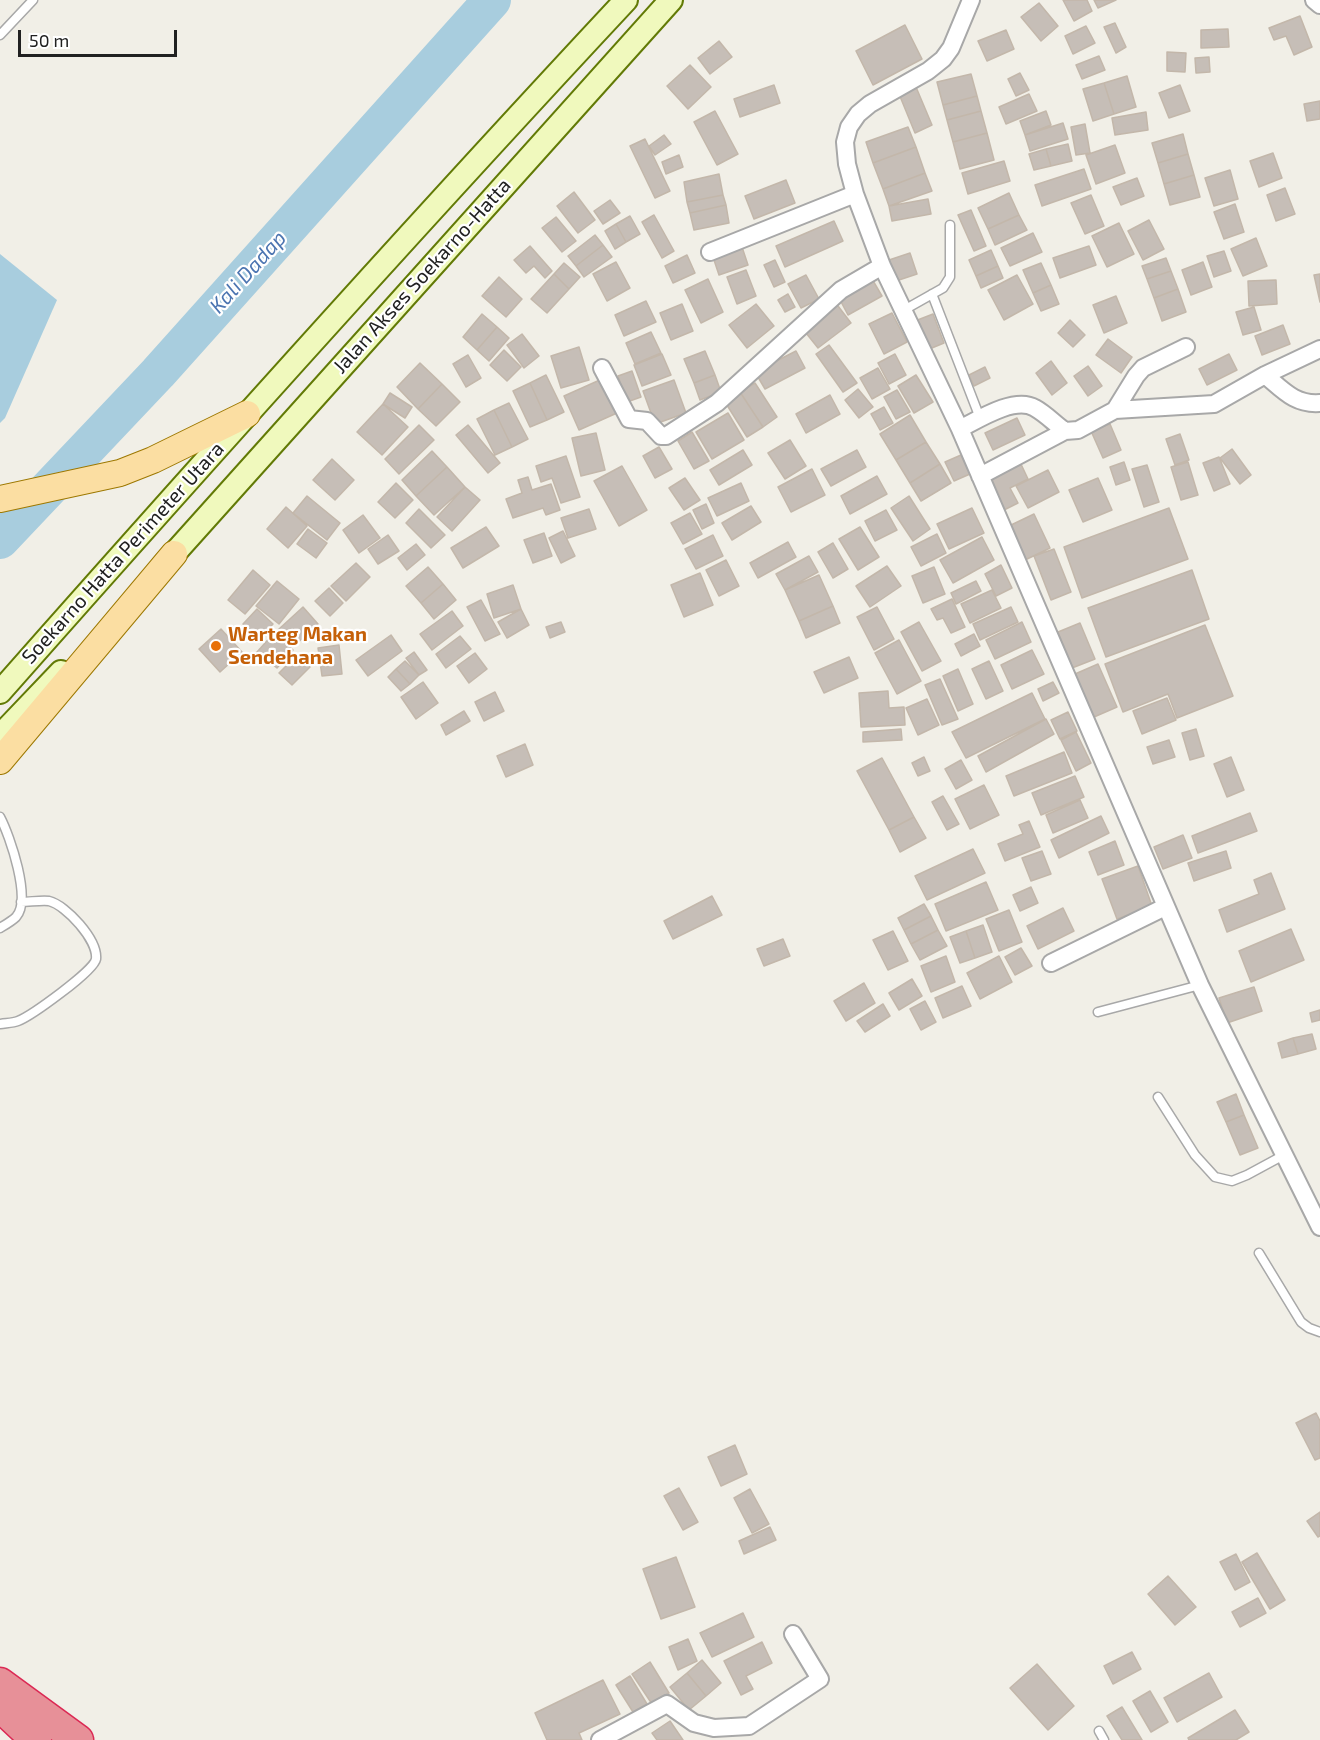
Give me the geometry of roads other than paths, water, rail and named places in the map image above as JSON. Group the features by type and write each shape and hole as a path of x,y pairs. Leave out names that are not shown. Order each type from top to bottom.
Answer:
{"highway":[{"path":"0,1683 78,1740"},
{"path":"0,1706 36,1740"}],"main road":[{"name":"Jalan Akses Soekarno-Hatta","path":"247,414 626,0"},
{"name":"Jalan Akses Soekarno-Hatta","path":"0,736 174,554 671,0"},
{"path":"0,499 120,473 153,460 247,414"},
{"name":"Soekarno Hatta Perimeter Utara","path":"0,692 247,414"},
{"path":"0,761 174,554"}],"street":[{"path":"970,0 951,48 944,59 928,71 870,104 858,114 849,127 845,142 847,164 855,194 882,266 960,429 1200,985 1320,1227"},
{"path":"1314,0 1320,5"},
{"path":"710,252 855,194"},
{"path":"602,368 629,420 646,421 662,436 666,436 717,403 841,290 882,266"},
{"path":"1115,410 1143,368 1186,347"},
{"path":"980,476 1065,431 1078,430 1115,410 1214,404 1265,375 1320,349"},
{"path":"1265,375 1291,397 1305,404 1320,403"},
{"path":"960,429 1017,403 1028,404 1037,409 1065,431"},
{"path":"1051,963 1165,907"},
{"path":"600,1740 667,1704 694,1723 714,1728 750,1726 820,1679 793,1634"}],"lane":[{"path":"0,35 33,0"},
{"path":"904,310 944,288 950,277 950,225"},
{"path":"932,294 980,418"},
{"path":"0,817 17,858 21,902 17,916 0,928"},
{"path":"0,1024 18,1021 78,981 90,970 96,960 94,944 87,933 63,908 49,902 21,902"},
{"path":"1098,1012 1200,985"},
{"path":"1158,1097 1195,1155 1215,1177 1232,1180 1247,1175 1284,1155"},
{"path":"1259,1253 1301,1322 1320,1332"},
{"path":"1099,1731 1104,1740"}],"water":[{"path":"0,254 57,300 5,418 0,423"}],"waterway":[{"name":"Kali Dadap","path":"0,540 158,373 492,0"}],"place":[{"name":"Warteg Makan Sendehana","path":"216,646"}]}
